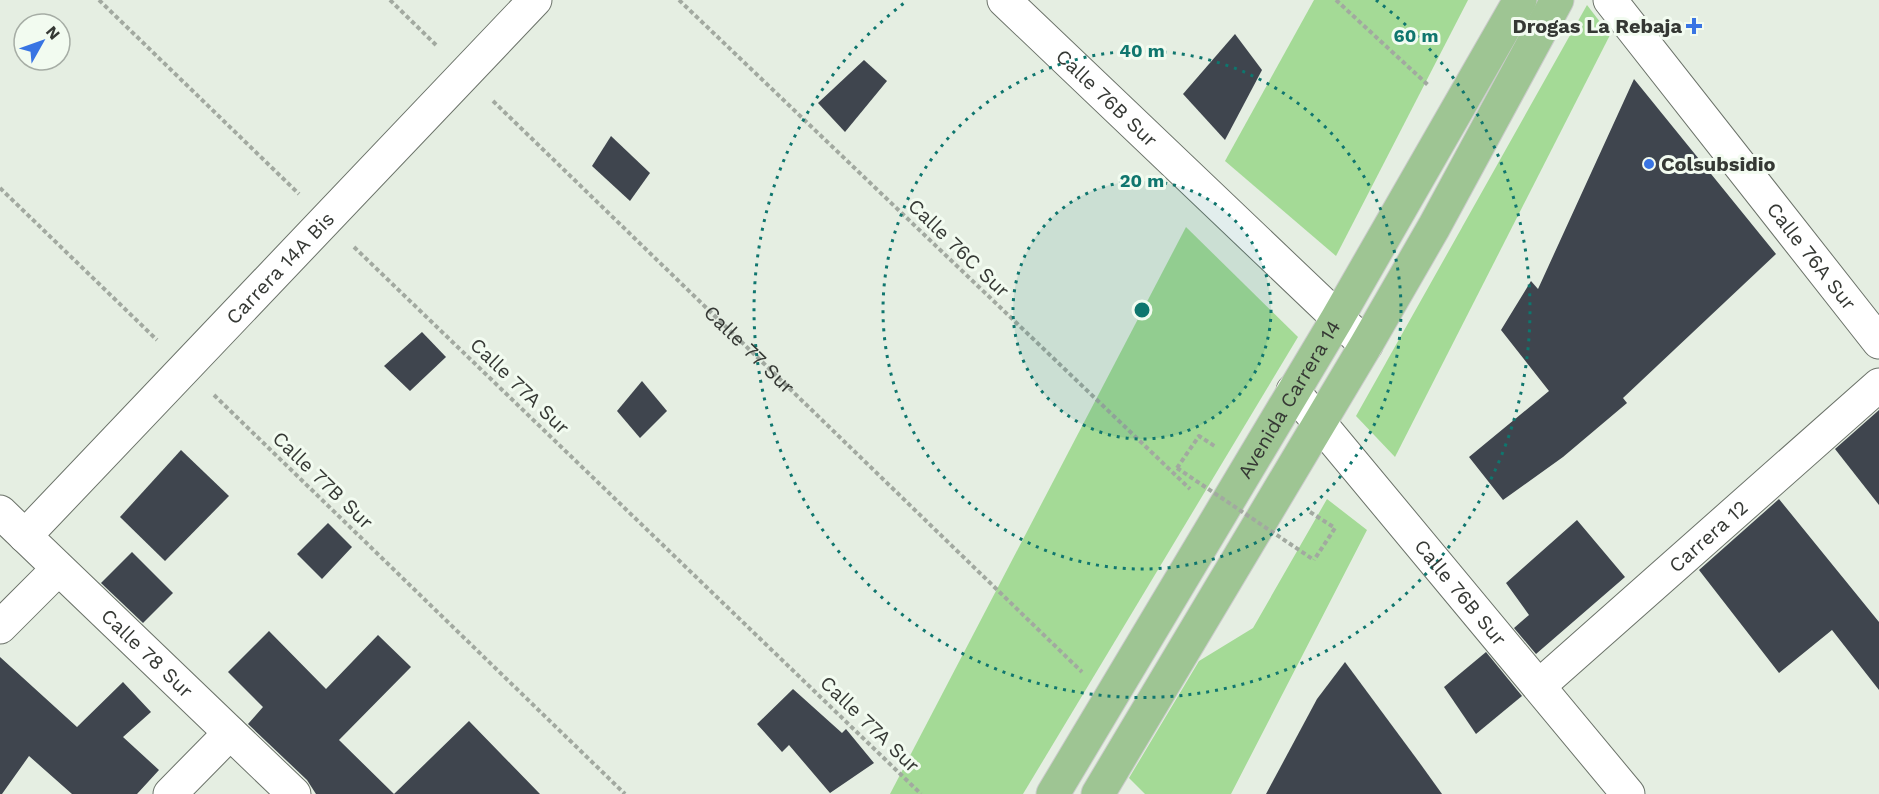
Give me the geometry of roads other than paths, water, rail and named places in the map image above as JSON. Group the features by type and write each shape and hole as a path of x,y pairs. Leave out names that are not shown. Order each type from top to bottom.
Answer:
{"main road":[{"name":"Avenida Carrera 14","path":"1053,794 1337,319 1520,0"},
{"name":"Avenida Carrera 14","path":"1102,792 1440,217 1557,0"}],"street":[{"name":"Carrera 14A Bis","path":"25,536 535,0"},
{"name":"Calle 76B Sur","path":"1004,0 1366,345"},
{"name":"Calle 76A Sur","path":"1610,0 1879,342"},
{"name":"Carrera 12","path":"1539,686 1879,385"},
{"name":"Calle 76B Sur","path":"1293,391 1628,794"},
{"name":"Calle 78 Sur","path":"0,512 294,794"},
{"path":"0,627 58,568"},
{"path":"170,794 230,733"},
{"path":"1075,757 1102,792"}],"place":[{"name":"Drogas La Rebaja","path":"1694,26"},
{"name":"Colsubsidio","path":"1649,164"}]}
